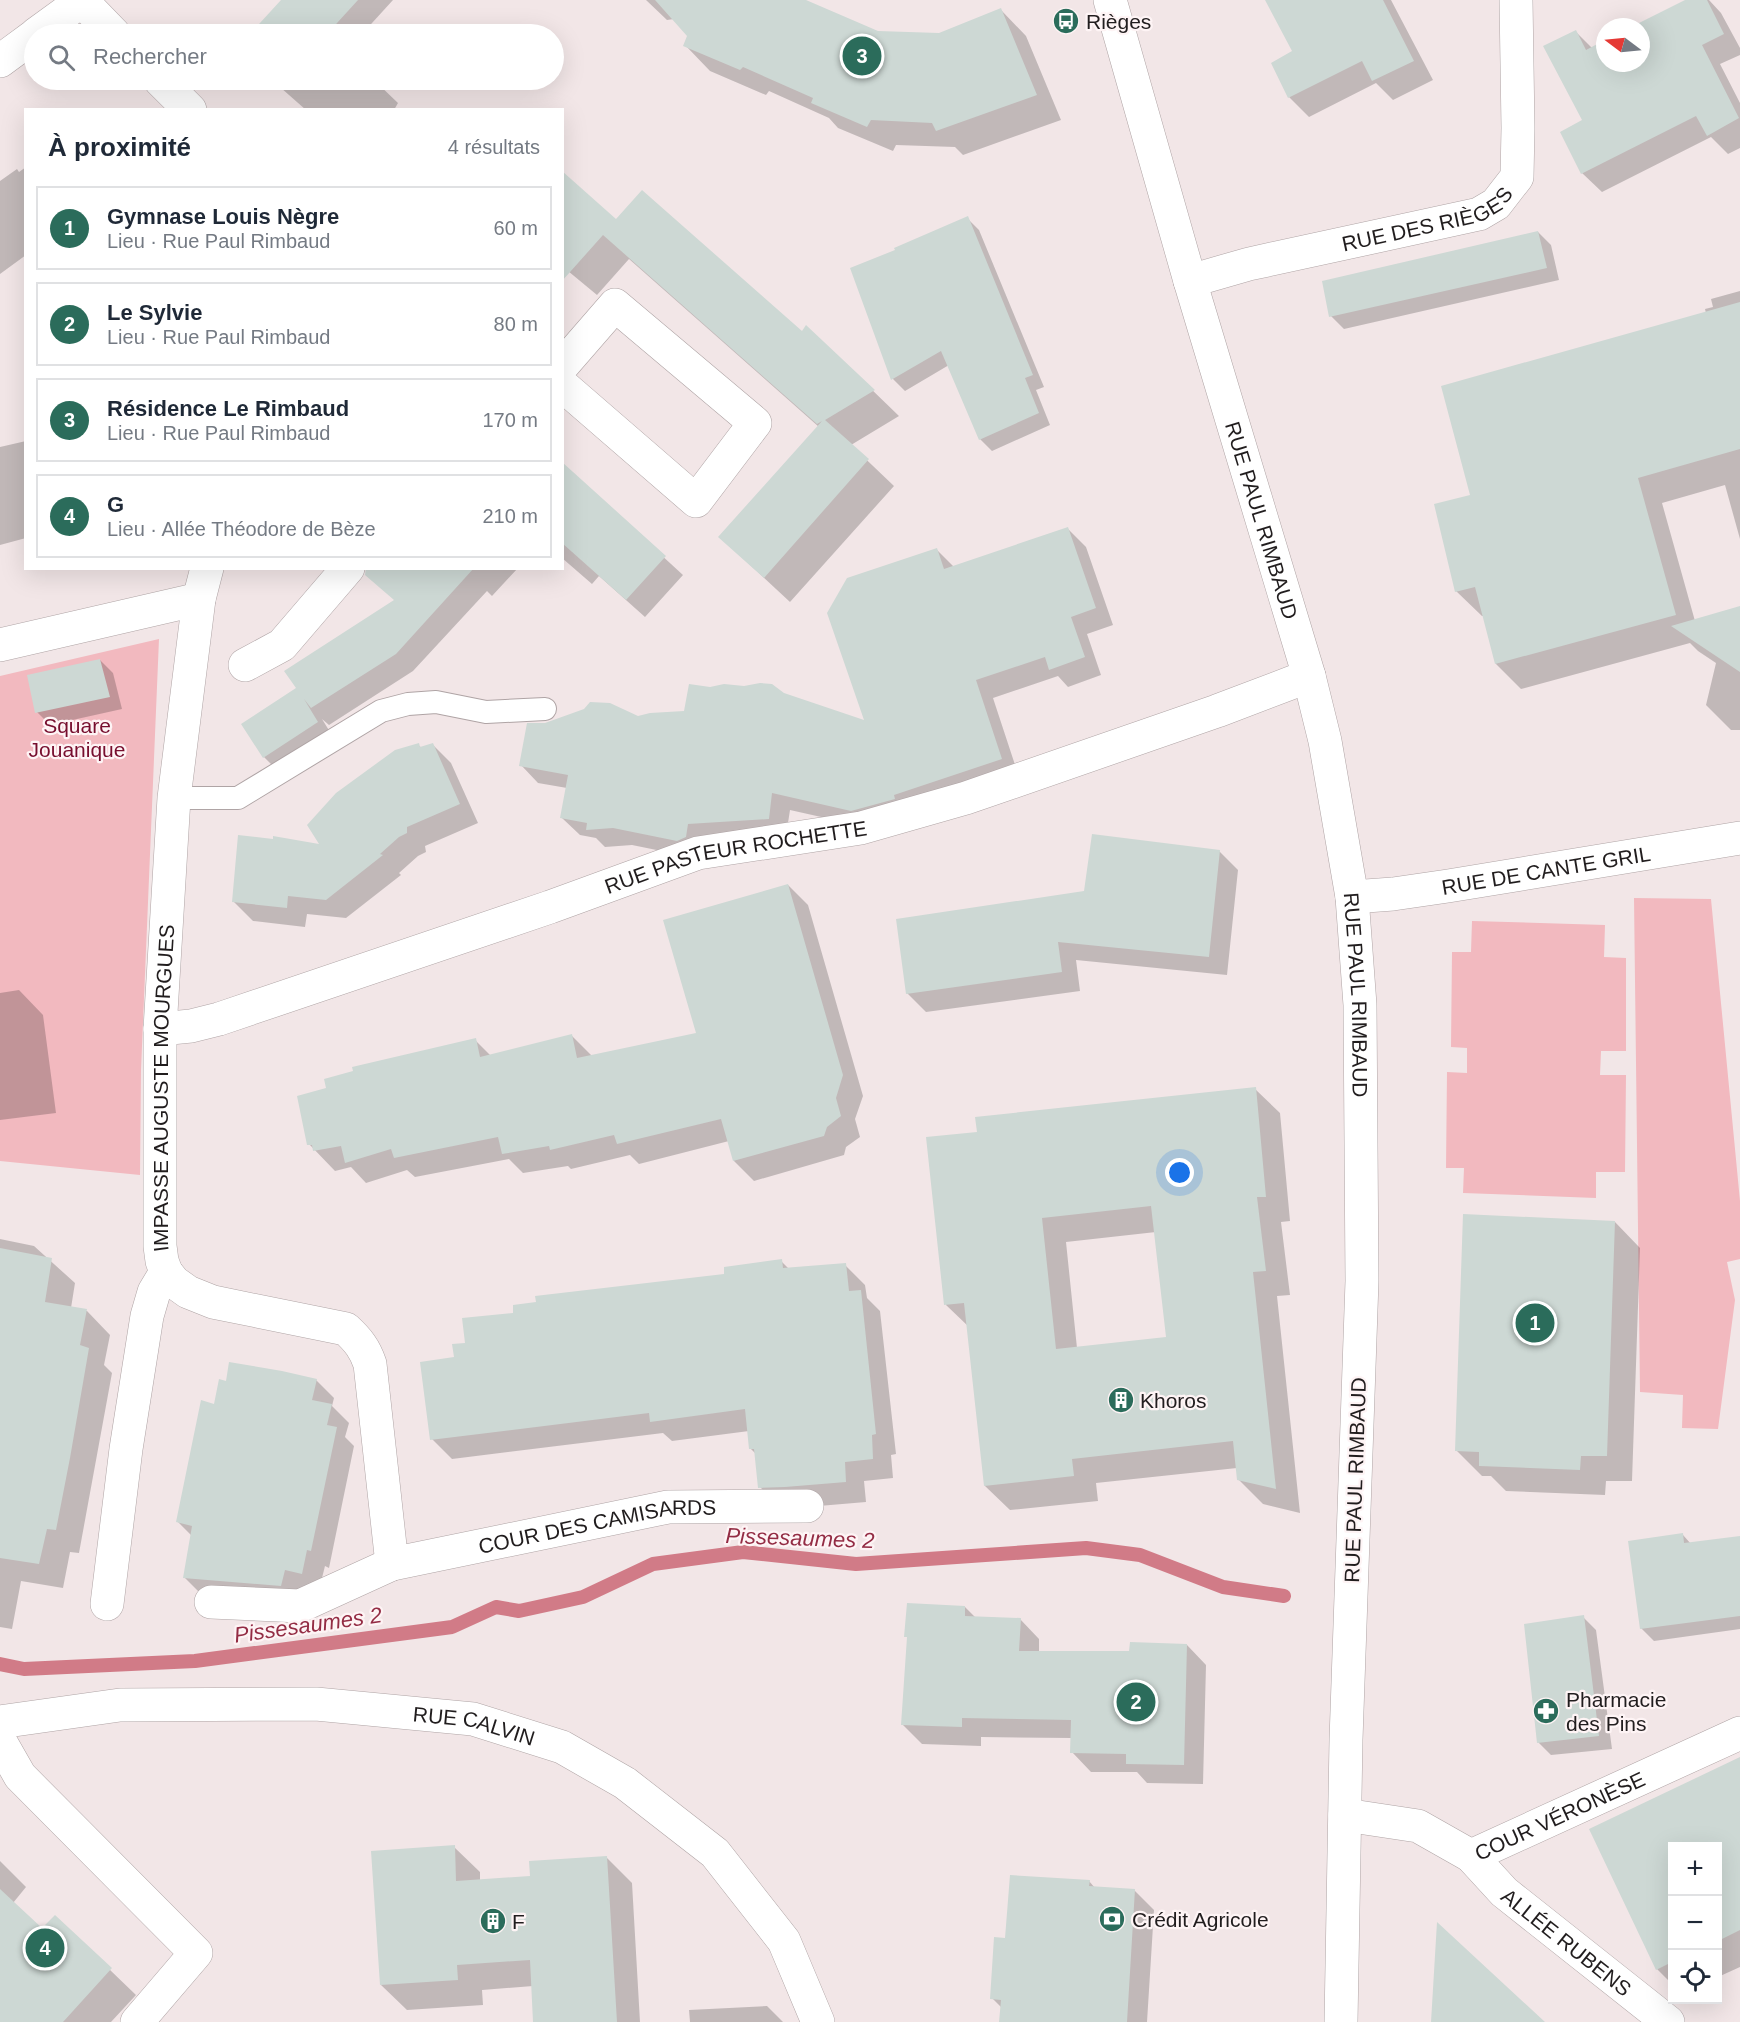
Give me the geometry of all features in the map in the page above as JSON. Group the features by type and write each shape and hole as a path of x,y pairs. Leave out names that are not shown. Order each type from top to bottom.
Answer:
{"street":[{"path":"50,24 83,0 105,24"},
{"name":"RUE PAUL RIMBAUD","path":"1110,0 1190,281 1309,676 1325,741 1352,897 1360,1005 1362,1281 1345,1815 1341,2022"},
{"name":"RUE DES RIÈGES","path":"1190,281 1249,264 1479,214 1496,204 1517,177 1516,0"},
{"path":"0,61 24,43"},
{"path":"171,90 190,108"},
{"path":"564,364 615,305 755,423 696,501 564,387"},
{"path":"245,665 282,645 346,570"},
{"path":"0,645 203,584"},
{"name":"IMPASSE AUGUSTE MOURGUES","path":"107,1604 126,1449 147,1316 154,1292 166,1272 160,1246 160,1029 174,798 203,584"},
{"name":"RUE PASTEUR ROCHETTE","path":"160,1029 191,1026 231,1015 550,907 698,854 861,828 966,798 1206,715 1309,676"},
{"name":"RUE DE CANTE GRIL","path":"1352,897 1448,886 1740,838"},
{"path":"166,1272 174,1282 188,1292 213,1302 346,1329 357,1339 366,1352 370,1364 392,1564"},
{"name":"COUR DES CAMISARDS","path":"211,1602 300,1606 392,1564 668,1507 807,1506"},
{"name":"RUE CALVIN","path":"0,1722 120,1705 316,1704 473,1719 562,1747 625,1783 715,1854 784,1941 818,2022"},
{"name":"COUR VÉRONÈSE","path":"1345,1815 1418,1826 1471,1856 1740,1733"},
{"path":"0,1741 20,1776 196,1953 137,2022"},
{"name":"ALLÉE RUBENS","path":"1471,1856 1504,1892 1668,2022"}],"lane":[{"path":"174,798 238,798 381,711 408,704 436,702 486,712 544,709"}],"green space":[{"name":"Square Jouanique","path":"159,639 141,1070 140,1175 0,1161 0,676"},
{"path":"1634,898 1711,899 1740,1201 1740,1259 1727,1262 1735,1300 1718,1429 1682,1428 1683,1395 1640,1392"},
{"path":"1472,921 1605,925 1604,957 1626,958 1626,1051 1601,1051 1600,1075 1626,1075 1625,1172 1596,1172 1596,1198 1463,1193 1464,1168 1446,1168 1447,1072 1467,1073 1467,1048 1451,1047 1452,952 1471,952"}],"building":[{"path":"281,0 358,0 336,24 259,24"},
{"path":"655,0 806,0 878,31 939,33 1001,8 1037,95 936,131 932,123 871,120 867,127 811,103 813,98 743,67 740,70 683,46 687,36"},
{"path":"1265,0 1383,0 1414,61 1372,81 1362,61 1288,98 1271,63 1292,51"},
{"path":"1685,0 1707,0 1724,34 1702,45 1739,118 1707,136 1696,116 1581,174 1560,132 1582,120 1543,46 1576,30 1586,50 1596,45 1596,72 1650,72 1649,18"},
{"path":"564,173 616,219 642,190 802,331 806,325 875,390 825,420 869,459 764,578 718,537 822,421 817,424 603,235 564,279"},
{"path":"968,216 1033,375 1025,378 1039,413 979,440 941,351 891,380 850,268"},
{"path":"1538,231 1547,268 1329,317 1322,281"},
{"path":"1740,302 1740,449 1638,478 1676,615 1495,664 1475,587 1455,592 1434,504 1470,495 1441,386"},
{"path":"564,464 666,556 626,600 564,545"},
{"path":"1068,527 1096,608 1071,617 1085,657 1049,670 1045,657 976,680 1002,759 894,795 895,799 851,811 772,793 769,819 688,824 686,837 677,841 613,828 586,830 587,823 560,818 568,775 519,766 527,723 545,723 584,709 590,702 610,703 638,716 684,711 689,684 710,687 724,684 744,686 760,683 772,684 784,693 864,720 827,613 847,578 937,548 944,569"},
{"path":"366,570 472,570 396,654 311,708 304,699 318,722 263,758 241,724 296,688 284,671 394,600 365,575"},
{"path":"1740,606 1740,672 1671,626"},
{"path":"100,659 110,697 35,713 27,675"},
{"path":"419,743 420,747 433,743 460,804 407,827 407,833 380,854 383,855 326,900 288,896 287,908 232,902 238,835 273,839 273,836 319,844 307,825 336,793 395,750"},
{"path":"1092,834 1220,850 1209,957 1058,942 1062,972 906,994 896,919 1084,891"},
{"path":"788,884 843,1075 836,1098 841,1116 827,1127 824,1136 733,1161 721,1119 617,1144 614,1135 550,1150 549,1146 502,1154 498,1137 394,1158 391,1149 345,1163 341,1146 313,1151 312,1145 307,1145 297,1096 326,1088 324,1079 353,1071 352,1067 476,1038 480,1057 572,1034 577,1058 696,1033 663,920"},
{"path":"1256,1087 1266,1197 1257,1197 1266,1271 1253,1272 1276,1489 1237,1480 1233,1441 1072,1459 1074,1476 984,1486 964,1303 944,1305 926,1137 977,1132 975,1117","holes":["1151,1206 1166,1337 1056,1349 1042,1218"]},
{"path":"1463,1214 1615,1221 1607,1456 1581,1456 1580,1470 1479,1466 1479,1452 1455,1451"},
{"path":"0,1248 52,1258 45,1302 87,1309 80,1345 89,1348 70,1458 56,1530 47,1529 39,1564 0,1558"},
{"path":"782,1259 783,1268 846,1263 849,1291 861,1290 876,1434 872,1435 873,1459 845,1462 846,1482 758,1488 754,1449 749,1449 745,1409 650,1422 649,1413 430,1440 420,1362 454,1357 452,1344 465,1343 462,1318 513,1313 513,1305 536,1302 535,1296 724,1274 724,1267"},
{"path":"229,1362 317,1379 312,1400 332,1404 327,1425 337,1427 311,1551 307,1550 302,1574 285,1570 281,1586 183,1578 192,1526 176,1522 201,1400 214,1404 219,1379 226,1381"},
{"path":"1683,1533 1684,1543 1740,1536 1740,1616 1640,1629 1628,1541"},
{"path":"907,1603 965,1606 965,1616 1021,1618 1019,1651 1129,1651 1130,1642 1187,1644 1184,1765 1126,1764 1126,1754 1070,1753 1071,1720 962,1718 962,1727 901,1725"},
{"path":"1584,1615 1599,1736 1537,1743 1524,1624"},
{"path":"1740,1757 1740,1930 1722,1939 1722,1842 1668,1842 1668,1964 1656,1970 1589,1829"},
{"name":"F","path":"455,1845 456,1881 530,1876 529,1861 607,1856 617,2022 533,2022 530,1960 457,1965 458,1980 380,1985 371,1851"},
{"path":"1010,1875 1090,1880 1089,1886 1135,1889 1127,2022 999,2022 1001,2000 990,1999 994,1937 1005,1938"},
{"path":"0,1889 42,1928 55,1915 112,1968 63,2022 0,2022"},
{"path":"1437,1922 1545,2022 1431,2022"}],"waterway":[{"name":"Pissesaumes 2","path":"0,1664 24,1669 195,1661 452,1627 496,1607 519,1611 583,1597 653,1564 743,1552 856,1564 1086,1548 1140,1555 1223,1587 1284,1596"}],"place":[{"name":"Rièges","path":"1066,21"},
{"name":"Résidence Le Rimbaud","path":"862,56"},
{"name":"Gymnase Louis Nègre","path":"1535,1323"},
{"name":"Khoros","path":"1121,1400"},
{"name":"Le Sylvie","path":"1136,1702"},
{"name":"Pharmacie des Pins","path":"1546,1711"},
{"name":"Crédit Agricole","path":"1112,1919"},
{"name":"F","path":"493,1921"},
{"name":"G","path":"45,1948"}]}
